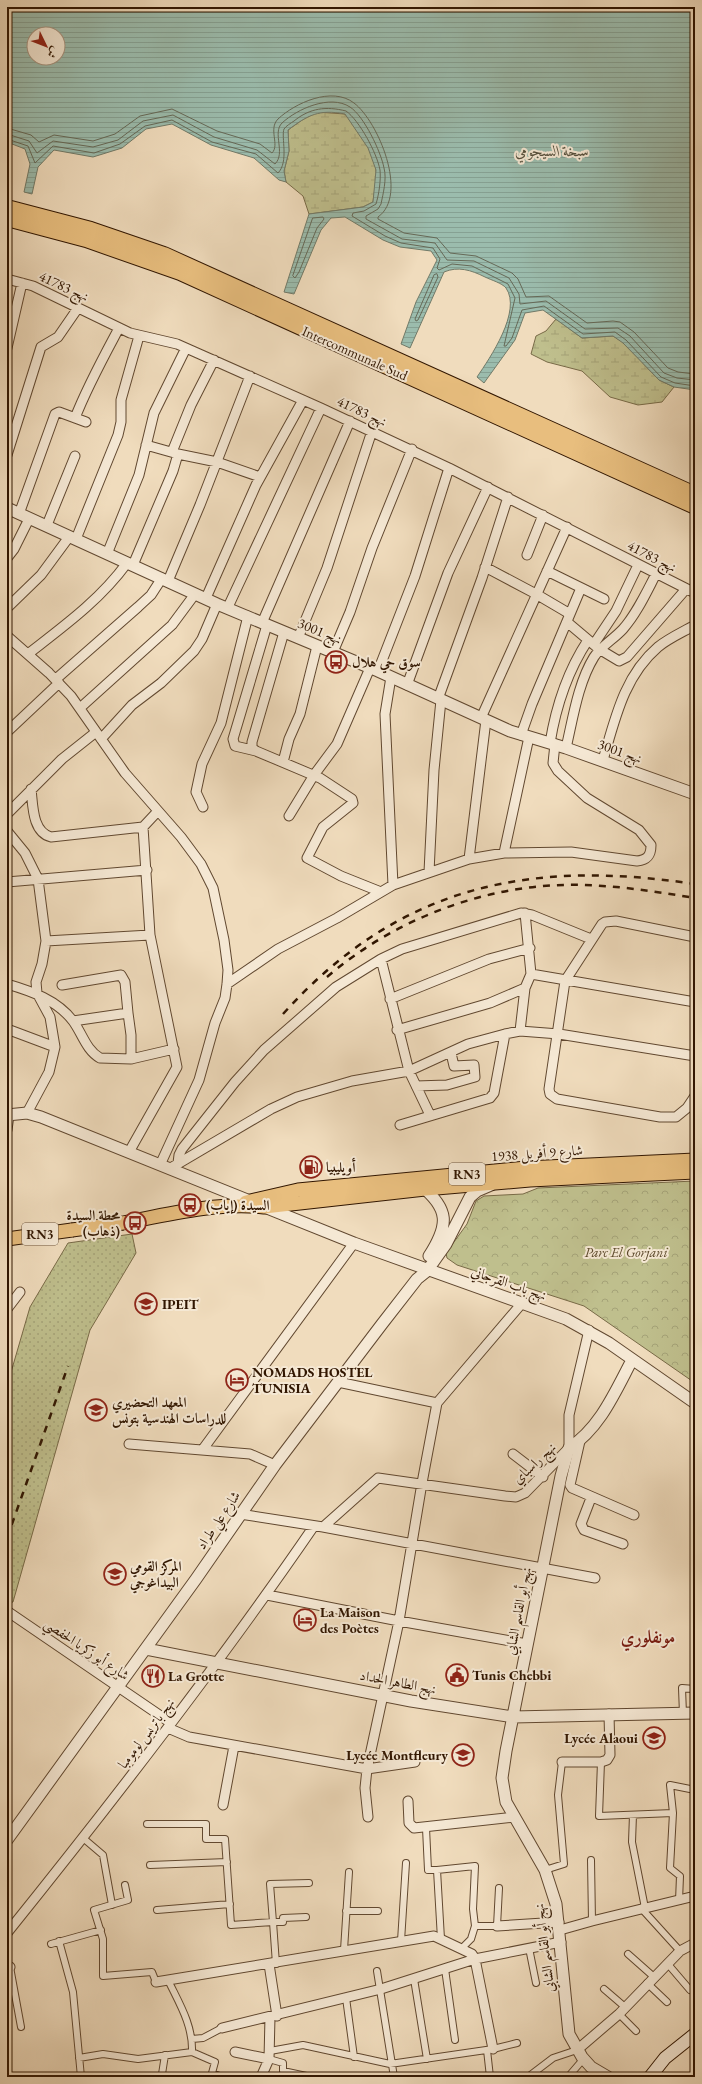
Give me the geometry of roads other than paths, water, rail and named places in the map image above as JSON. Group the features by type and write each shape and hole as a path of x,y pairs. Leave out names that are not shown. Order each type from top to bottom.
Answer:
{"highway":[{"name":"Intercommunale Sud","path":"7,207 91,229 164,254 695,494"},
{"name":"Intercommunale Sud","path":"7,219 86,240 180,273 695,507"}],"main road":[{"name":"شارع 9 أفريل 1938","path":"245,1202 414,1180 526,1168 695,1160"},
{"name":"شارع 9 أفريل 1938","path":"245,1202 264,1207 299,1196 424,1189 530,1180 695,1172"},
{"name":"RN3","path":"8,1240 245,1202"},
{"path":"650,2077 665,2058 695,2034"}],"street":[{"name":"نهج 41783","path":"7,280 22,283 138,336 171,342 186,348 412,449 695,593"},
{"path":"8,344 22,283"},
{"path":"7,456 41,347 58,337 78,308"},
{"path":"75,418 97,367 119,328"},
{"path":"7,608 41,575 73,538 118,435 121,422 120,400 138,336"},
{"path":"107,554 139,475 154,414 186,348"},
{"path":"28,654 84,610 130,564 173,471 175,453 191,405 214,360"},
{"path":"7,732 58,681 151,595 165,580 217,462 250,376"},
{"path":"206,598 260,477 304,400"},
{"path":"228,607 321,408"},
{"path":"7,558 14,549 55,414 59,412 86,422"},
{"path":"350,421 265,624 233,740 235,746 256,751 314,775 336,788 353,801 323,827 307,858 342,876 381,892"},
{"path":"298,638 327,568 372,431"},
{"path":"146,446 217,462 260,477"},
{"path":"333,652 350,612 372,548 412,449"},
{"path":"47,526 75,456"},
{"path":"289,816 314,775 337,744 374,670 415,576 449,468"},
{"path":"407,685 448,573 488,487"},
{"path":"429,872 434,770 440,699 486,567 508,498"},
{"name":"نهج 3001","path":"7,508 217,604 228,607 333,652 484,719 525,736 603,760 695,794"},
{"path":"528,554 543,515"},
{"path":"470,859 484,719 536,594 567,527"},
{"path":"227,984 278,949 337,918 393,885 470,859 504,853 571,852 637,861 644,860 650,855 651,845 639,830 587,798 558,771 553,764 555,714 560,696 572,667 594,645 616,612 638,565"},
{"path":"486,567 536,594 568,618 594,645 615,660 622,660 686,589"},
{"path":"547,571 604,599"},
{"path":"594,645 614,639 631,620 656,574"},
{"path":"504,853 532,704 581,588"},
{"path":"80,708 172,625 195,594"},
{"path":"7,814 62,759 99,735 132,705 162,683 194,650 202,639 217,604"},
{"path":"202,807 196,792 202,764 221,722 248,616"},
{"path":"603,760 616,713 631,679 658,647 695,625"},
{"path":"256,751 252,748 252,742 284,632"},
{"path":"7,637 58,681 80,708 125,773 201,864 213,888 224,940 228,970 227,984 200,1080 169,1165"},
{"path":"566,748 594,645"},
{"path":"284,762 289,739 300,714 317,646"},
{"path":"391,677 385,714 393,885"},
{"path":"31,789 34,817 40,829 48,836 143,828 158,811"},
{"path":"129,1152 174,1075 177,1061 150,935 147,870 143,828"},
{"path":"7,831 25,853 38,879 46,941 42,964 36,982 37,993 50,1017 55,1047 49,1072 27,1113"},
{"path":"7,882 147,870"},
{"path":"169,1165 179,1155 182,1149 204,1123 220,1098 264,1050 336,987 381,959 402,949 525,913 591,939"},
{"path":"520,1031 525,988 532,974 525,913"},
{"path":"695,937 616,921 605,922 591,939 565,981 549,1089 550,1094 553,1097 660,1117 676,1117 687,1108 695,1096"},
{"path":"46,941 150,935"},
{"path":"390,999 489,959 530,948"},
{"path":"381,959 409,1071 430,1115"},
{"path":"532,974 565,981 695,1002"},
{"path":"62,985 121,976 125,982 131,1035 131,1059"},
{"path":"7,984 37,993 73,1021 83,1040 97,1056 104,1058 131,1059 174,1049"},
{"path":"398,1030 490,1003 525,988"},
{"path":"73,1021 128,1013"},
{"path":"7,1029 55,1047"},
{"path":"169,1165 271,1108 298,1097 352,1081 409,1071 474,1043 505,1034 520,1031 558,1034 695,1056"},
{"path":"400,1125 490,1098 494,1093 505,1034"},
{"path":"416,1086 447,1085 475,1077 474,1065 454,1066 451,1053"},
{"path":"7,1130 8,1115 27,1113 129,1152 169,1165 245,1202"},
{"name":"شارع علي طراد","path":"414,1180 424,1189 442,1211 444,1223 436,1245 424,1270"},
{"name":"شارع علي طراد","path":"7,1840 146,1649 275,1465 450,1238 470,1196 493,1184"},
{"path":"298,1220 294,1211 299,1196"},
{"name":"نهج باب القرجاني","path":"264,1207 354,1244 424,1270 523,1302 588,1330 695,1403"},
{"path":"203,1449 354,1244"},
{"path":"7,1309 20,1292"},
{"path":"368,1817 365,1788 367,1769 399,1621 437,1403 523,1302"},
{"name":"نهج راسباي","path":"422,1483 516,1497 525,1493 543,1477 569,1448 569,1415 588,1330"},
{"path":"569,1448 580,1441 603,1412 632,1360"},
{"path":"338,1382 437,1403"},
{"path":"580,1441 570,1485 574,1490 591,1498 634,1515"},
{"path":"129,1444 250,1454 275,1465"},
{"name":"نهج أبو القاسم الشابي","path":"569,1448 561,1476 503,1767 503,1789 506,1802 545,1870 556,1904 567,2025 572,2042 591,2067 608,2077"},
{"path":"513,1454 543,1477"},
{"name":"نهج باتريس لومومبا","path":"7,1933 83,1838 217,1664 318,1527 374,1479 384,1477 422,1483"},
{"path":"591,1498 581,1524 584,1530 623,1544"},
{"path":"240,1514 595,1578"},
{"path":"267,1595 527,1644"},
{"name":"شارع أبو زكريا الحفصي","path":"7,1611 118,1686 169,1725 189,1737 367,1769 416,1762"},
{"name":"نهج الطاهر الحداد","path":"146,1649 383,1695 513,1717 695,1713"},
{"path":"682,1714 682,1688 695,1689"},
{"path":"545,1870 564,1864 558,1795 562,1762 601,1762 607,1760 610,1755 609,1714"},
{"path":"223,1805 234,1746"},
{"path":"601,1762 599,1816 673,1813"},
{"path":"679,1901 680,1876 670,1868 673,1813 670,1785 695,1790"},
{"path":"408,1801 410,1826 414,1828 426,1828 515,1817"},
{"path":"633,1815 632,1842 643,1908 680,1951"},
{"path":"147,1824 206,1824 206,1839 225,1839 231,1925 283,1922 283,1918 306,1917"},
{"path":"426,1828 428,1870 475,1866 473,1909 475,1926 471,1939 461,1949"},
{"path":"83,1838 103,1855 112,1905"},
{"path":"591,1860 592,1920"},
{"path":"150,1865 227,1862"},
{"path":"400,1941 406,1863"},
{"path":"437,1870 440,1939"},
{"path":"344,1950 349,1872"},
{"path":"261,2077 270,2055 274,2016 273,1922 270,1884 309,1883"},
{"path":"125,1885 128,1900 94,1910 103,1939 103,1976 152,1972 156,1982 273,1964 344,1950 430,1936 472,1954 475,1959 490,2050 490,2077"},
{"path":"497,1926 499,1888"},
{"path":"475,1926 559,1926 679,1901 695,1896"},
{"path":"157,1910 230,1904"},
{"path":"346,1911 378,1911"},
{"path":"51,1944 101,1930"},
{"path":"60,1941 73,1992 81,2077"},
{"path":"192,2039 203,2038 222,2028 381,1989 475,1959 560,1942"},
{"path":"528,2077 553,2058 577,2050 619,2014 680,1951 695,1943"},
{"path":"529,1948 536,1983"},
{"path":"628,1954 668,2002"},
{"path":"667,1963 690,1990"},
{"path":"8,1966 21,2027"},
{"path":"445,1969 455,2040"},
{"path":"377,1971 381,1989 390,2064 394,2077"},
{"path":"414,1979 427,2059"},
{"path":"168,1980 184,2012 192,2039 192,2052"},
{"path":"604,1989 625,2007"},
{"path":"346,1998 354,2058"},
{"path":"619,2014 636,2031"},
{"path":"235,2052 270,2055 303,2046 354,2058 390,2064 490,2050 517,2044"},
{"path":"79,2058 102,2054 138,2059 192,2052 215,2062 212,2073 222,2077"},
{"path":"270,2055 283,2063 284,2071 311,2077"},
{"path":"160,2077 162,2074 165,2056"},
{"path":"568,2077 580,2063"}],"water":[{"name":"سبخة السيجومي","path":"7,7 695,7 695,390 674,387 659,380 623,343 613,336 582,338 543,310 525,313 515,340 484,383 477,377 496,347 502,334 510,309 510,298 506,288 502,285 475,272 459,269 444,272 410,348 401,344 416,302 437,260 431,251 400,247 383,240 345,217 331,218 321,230 294,294 284,292 309,214 363,207 373,202 376,170 368,148 345,114 328,112 314,114 288,130 289,151 284,171 286,182 279,180 254,158 211,145 172,124 146,129 122,148 93,157 54,150 38,167 32,194 24,192 30,164 25,149 7,142"}],"railway":[{"path":"283,1014 327,970 373,936 421,910 470,891 522,880 577,876 634,877 695,884"},
{"path":"327,977 354,956 384,937 447,907 480,897 514,890 549,886 584,885 626,888 695,898"},
{"path":"7,1538 68,1366"}],"place":[{"name":"سوق حي هلال","path":"336,662"},
{"name":"أويليبيا","path":"311,1167"},
{"name":"السيدة (إياب)","path":"190,1205"},
{"name":"محطة السيدة (ذهاب)","path":"135,1223"},
{"name":"IPEIT","path":"146,1304"},
{"name":"NOMADS HOSTEL TUNISIA","path":"237,1380"},
{"name":"المعهد التحضيري للدراسات الهندسية بتونس","path":"96,1410"},
{"name":"المركز القومي البيداغوجي","path":"115,1574"},
{"name":"La Maison des Poètes","path":"305,1620"},
{"name":"Tunis Chebbi","path":"457,1675"},
{"name":"La Grotte","path":"153,1676"},
{"name":"Lycée Alaoui","path":"654,1738"},
{"name":"Lycée Montfleury","path":"463,1755"}],"district":[{"name":"مونفلوري","path":"648,1637"}],"park label":[{"name":"Parc El Gorjani","path":"626,1252"}]}
